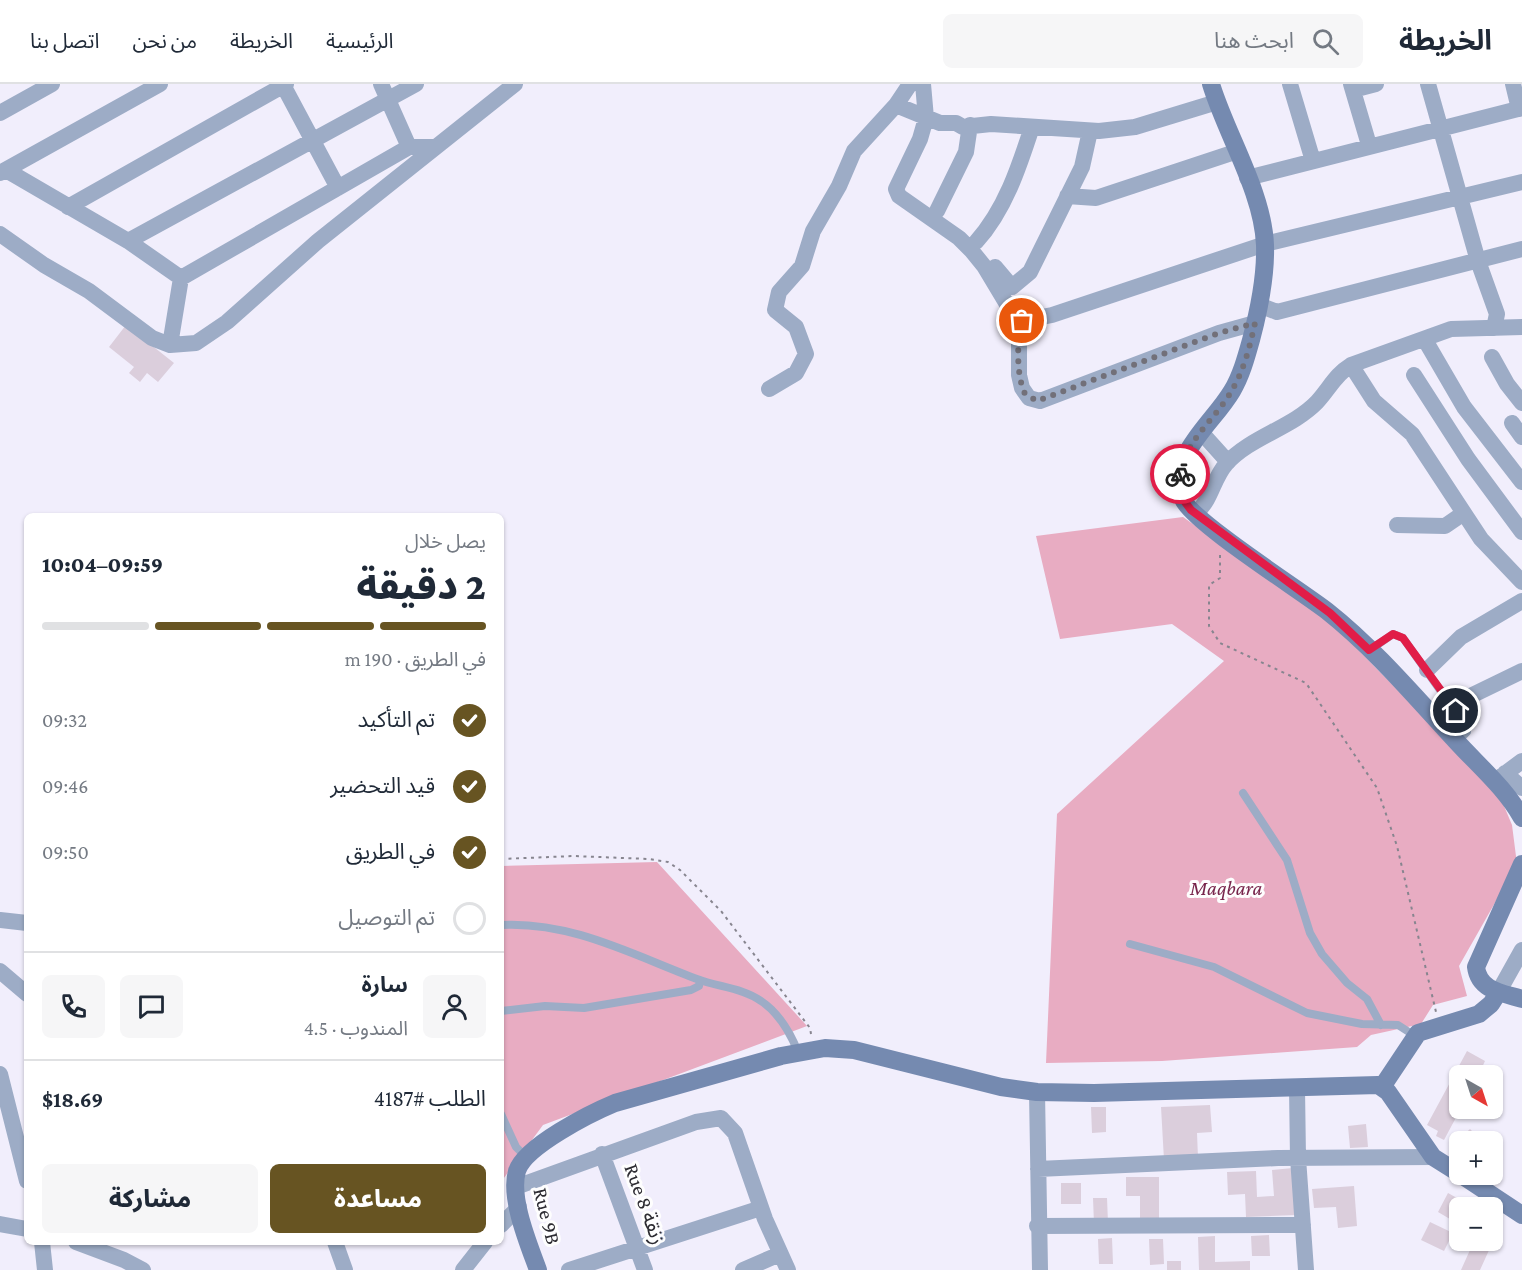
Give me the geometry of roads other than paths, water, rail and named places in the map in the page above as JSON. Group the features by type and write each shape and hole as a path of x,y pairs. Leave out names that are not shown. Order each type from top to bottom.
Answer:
{"street":[{"path":"0,113 52,84"},
{"path":"128,241 311,139 385,91 416,84"},
{"path":"0,234 44,265 89,291 152,338 170,345 196,343 216,331 318,241 515,84"},
{"path":"769,389 795,373 806,354 796,327 776,313 776,297 802,266 813,231 839,186 854,151 896,105 910,84"},
{"path":"923,84 926,118 920,139 896,189 902,200 919,209 959,238 979,258 1019,321 1020,382 1025,394 1037,401 1219,333 1257,314 1276,312 1522,249"},
{"path":"1211,84 1238,151 1265,244 1257,314 1246,359 1233,390 1186,453 1180,476 1182,498 1191,510 1219,533 1330,613 1369,650 1457,742 1500,777 1522,788"},
{"path":"1290,84 1312,161"},
{"path":"1370,145 1352,87 1376,84"},
{"path":"1428,84 1478,261 1497,314 1494,328"},
{"path":"1247,178 1520,108 1513,84"},
{"path":"68,207 285,85 338,188"},
{"path":"3,171 152,86"},
{"path":"385,91 409,147"},
{"path":"896,105 940,123 1090,131 1135,127 1217,102"},
{"path":"937,211 966,152 970,125"},
{"path":"976,242 999,209 1019,166 1032,127"},
{"path":"919,209 926,206 958,223 976,242 1008,284 1015,288 1030,272 1082,167 1090,131"},
{"path":"181,278 409,147 434,147"},
{"path":"1067,196 1096,198 1238,151"},
{"path":"3,171 128,241 181,278"},
{"path":"1019,321 1052,315 1265,244 1522,182"},
{"path":"170,345 181,278"},
{"path":"1191,510 1198,511 1207,503 1213,484 1228,462 1315,404 1342,370 1351,365 1451,330 1521,328"},
{"path":"1425,340 1464,407 1522,483"},
{"path":"1492,357 1507,384 1522,403"},
{"path":"1351,365 1374,400 1412,434 1488,546 1522,582"},
{"path":"1414,375 1468,459 1522,532"},
{"path":"1512,423 1522,437"},
{"path":"1201,432 1228,462"},
{"path":"1398,525 1444,526 1464,513"},
{"path":"1426,670 1461,637 1522,601"},
{"path":"1452,705 1522,671"},
{"path":"1500,777 1522,761"},
{"path":"1500,777 1522,818"},
{"path":"1522,864 1476,967 1484,983 1498,993 1522,999"},
{"path":"0,920 24,922"},
{"path":"1382,1087 1415,1036 1426,1029 1479,1014 1491,1004 1522,951"},
{"path":"0,972 24,992"},
{"path":"520,1172 591,1113 615,1103 806,1050 854,1050 1001,1087 1037,1092 1297,1088 1368,1084 1382,1087 1433,1157 1449,1167"},
{"path":"0,1074 24,1169"},
{"path":"1297,1088 1298,1158 1306,1270"},
{"path":"1037,1092 1037,1226 1040,1270"},
{"path":"520,1172 603,1154 696,1122 721,1118 735,1133 761,1208 788,1270"},
{"name":"Rue 8 زنقة","path":"603,1154 645,1270"},
{"path":"1038,1169 1298,1158 1433,1157"},
{"name":"Rue 9B","path":"520,1172 519,1207 538,1270"},
{"path":"1477,1185 1522,1215"},
{"path":"504,1222 519,1207"},
{"path":"570,1270 761,1208"},
{"path":"0,1224 24,1228"},
{"path":"1037,1226 1303,1225"},
{"path":"42,1245 45,1270"},
{"path":"84,1245 143,1270"},
{"path":"335,1245 345,1270"},
{"path":"463,1270 483,1245"},
{"path":"746,1269 780,1254"}],"lane":[{"path":"1369,650 1386,638 1398,635 1403,638 1467,728 1467,732 1457,742"},
{"path":"1243,794 1287,860 1310,933 1322,954 1347,983 1367,999 1381,1025"},
{"path":"504,925 551,927 576,932 700,980 759,999 782,1021 806,1050"},
{"path":"1131,944 1214,967 1307,1013 1362,1024 1398,1025 1415,1036"},
{"path":"504,1011 545,1006 584,1008 656,994 691,990 699,986 700,980"},
{"path":"504,1121 516,1147 520,1172"}],"park label":[{"name":"Maqbara","path":"1226,888"}]}
